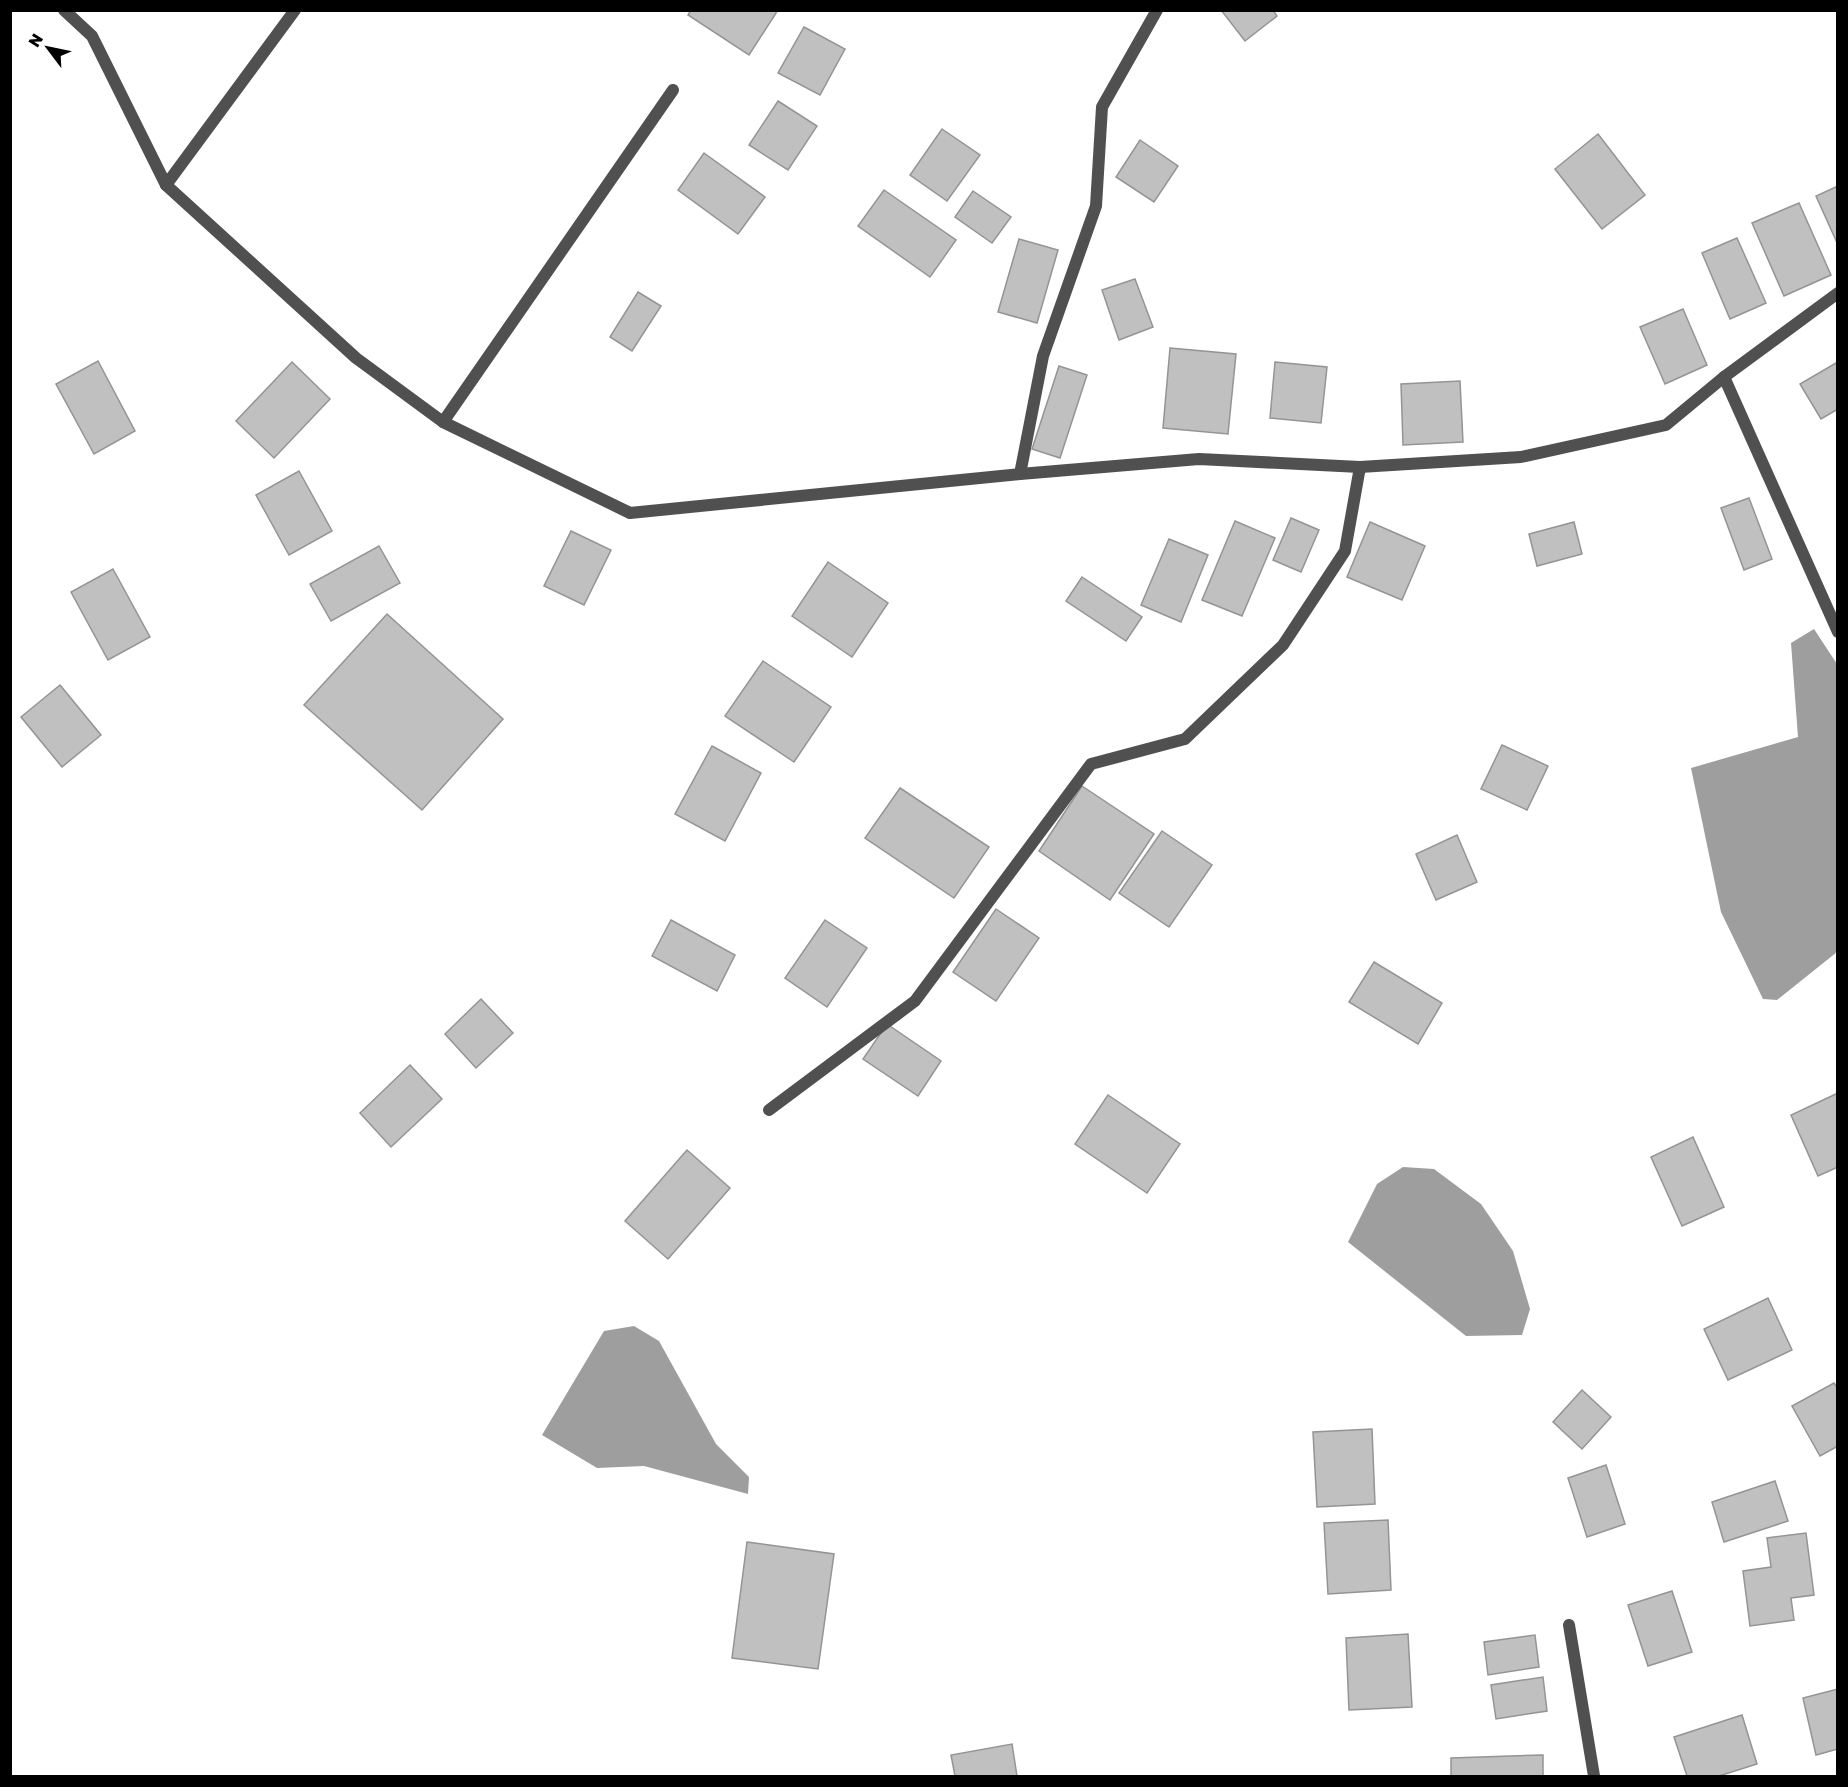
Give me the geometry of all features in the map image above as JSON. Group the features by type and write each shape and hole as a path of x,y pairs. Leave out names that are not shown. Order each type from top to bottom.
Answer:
{"street":[{"path":"64,10 92,36 166,185 356,358 443,422 630,513 1020,474 1199,459 1360,467 1521,457 1666,425 1724,377 1838,293"},
{"path":"166,185 295,10"},
{"path":"1020,474 1043,356 1096,206 1102,107 1157,10"},
{"path":"443,422 673,90"},
{"path":"1724,377 1838,632"},
{"path":"769,1110 915,1001 1091,764 1185,739 1283,645 1345,551 1360,467"},
{"path":"1569,1625 1594,1776"}],"shaded area":[{"path":"1814,629 1837,664 1837,952 1777,1000 1763,999 1721,912 1691,768 1798,737 1791,643"},
{"path":"1403,1167 1434,1169 1481,1204 1513,1251 1530,1309 1522,1335 1466,1336 1348,1242 1377,1184"},
{"path":"634,1326 659,1341 716,1444 749,1477 748,1494 644,1466 597,1468 542,1435 604,1331"}],"building":[{"path":"691,10 778,10 749,55 688,15"},
{"path":"1221,10 1273,10 1277,16 1245,41"},
{"path":"804,27 845,49 820,95 778,73"},
{"path":"778,101 817,126 788,170 749,145"},
{"path":"942,129 980,155 947,201 910,175"},
{"path":"1598,134 1645,195 1602,229 1555,169"},
{"path":"1140,140 1178,166 1154,202 1116,177"},
{"path":"704,153 765,197 738,234 678,190"},
{"path":"1838,186 1838,245 1816,196"},
{"path":"884,190 956,240 930,277 858,226"},
{"path":"973,191 1011,217 992,243 955,217"},
{"path":"1799,203 1831,275 1784,296 1752,223"},
{"path":"1737,238 1766,303 1730,319 1702,253"},
{"path":"1019,239 1058,250 1037,323 998,312"},
{"path":"1135,279 1153,327 1119,340 1102,290"},
{"path":"638,292 661,306 632,351 610,337"},
{"path":"1683,309 1707,365 1665,384 1640,327"},
{"path":"1170,348 1236,354 1228,434 1163,428"},
{"path":"98,361 135,431 94,454 56,384"},
{"path":"292,362 330,399 274,458 236,421"},
{"path":"1275,362 1327,367 1321,423 1270,418"},
{"path":"1836,363 1838,365 1838,409 1821,419 1800,384"},
{"path":"1059,366 1087,375 1060,458 1032,449"},
{"path":"1460,381 1463,442 1403,445 1401,384"},
{"path":"299,471 332,531 289,555 256,495"},
{"path":"1749,498 1772,559 1744,570 1721,508"},
{"path":"1291,518 1319,530 1301,572 1273,560"},
{"path":"1235,521 1275,538 1242,616 1202,600"},
{"path":"1370,522 1425,546 1402,600 1347,577"},
{"path":"1574,522 1582,554 1537,566 1529,534"},
{"path":"571,531 611,550 584,605 544,586"},
{"path":"1169,539 1208,555 1181,622 1141,605"},
{"path":"379,546 400,583 331,621 310,584"},
{"path":"828,562 888,603 852,657 792,616"},
{"path":"113,569 150,637 108,660 71,592"},
{"path":"1082,577 1142,617 1126,641 1066,601"},
{"path":"387,614 503,719 422,810 304,705"},
{"path":"763,661 831,707 794,762 725,716"},
{"path":"60,685 101,735 62,767 21,717"},
{"path":"1502,745 1548,766 1527,810 1481,789"},
{"path":"712,746 761,773 725,841 675,814"},
{"path":"1082,786 1154,834 1110,900 1039,851"},
{"path":"900,788 989,847 954,898 865,838"},
{"path":"1162,831 1212,865 1169,927 1119,893"},
{"path":"1457,835 1477,882 1436,900 1416,854"},
{"path":"996,909 1039,938 996,1001 953,972"},
{"path":"671,920 735,955 717,991 652,956"},
{"path":"825,920 867,948 827,1007 785,978"},
{"path":"1374,962 1442,1003 1418,1044 1349,1002"},
{"path":"481,999 513,1033 476,1068 445,1034"},
{"path":"887,1024 941,1061 918,1096 863,1059"},
{"path":"410,1065 442,1099 391,1147 360,1113"},
{"path":"1838,1093 1838,1167 1818,1176 1791,1115"},
{"path":"1108,1095 1180,1144 1147,1193 1075,1144"},
{"path":"1693,1137 1724,1207 1682,1226 1651,1157"},
{"path":"687,1150 730,1188 668,1259 625,1221"},
{"path":"1768,1298 1792,1350 1728,1380 1704,1329"},
{"path":"1834,1383 1838,1389 1838,1446 1820,1456 1792,1406"},
{"path":"1582,1390 1611,1417 1582,1449 1553,1422"},
{"path":"1372,1429 1375,1504 1317,1507 1313,1432"},
{"path":"1606,1465 1625,1524 1587,1537 1568,1478"},
{"path":"1775,1481 1788,1521 1724,1542 1712,1502"},
{"path":"1388,1520 1391,1590 1328,1594 1324,1523"},
{"path":"1806,1533 1814,1595 1791,1598 1794,1620 1750,1626 1743,1571 1771,1567 1767,1538"},
{"path":"747,1542 834,1554 818,1669 732,1658"},
{"path":"1672,1591 1692,1652 1648,1666 1628,1605"},
{"path":"1408,1634 1412,1707 1349,1710 1346,1638"},
{"path":"1535,1635 1539,1667 1488,1675 1484,1642"},
{"path":"1543,1677 1547,1711 1496,1719 1491,1685"},
{"path":"1838,1689 1838,1749 1816,1755 1803,1698"},
{"path":"1742,1715 1757,1764 1719,1776 1687,1776 1674,1737"},
{"path":"1012,1744 1017,1776 955,1776 951,1755"},
{"path":"1543,1755 1543,1776 1451,1776 1451,1758"}]}
